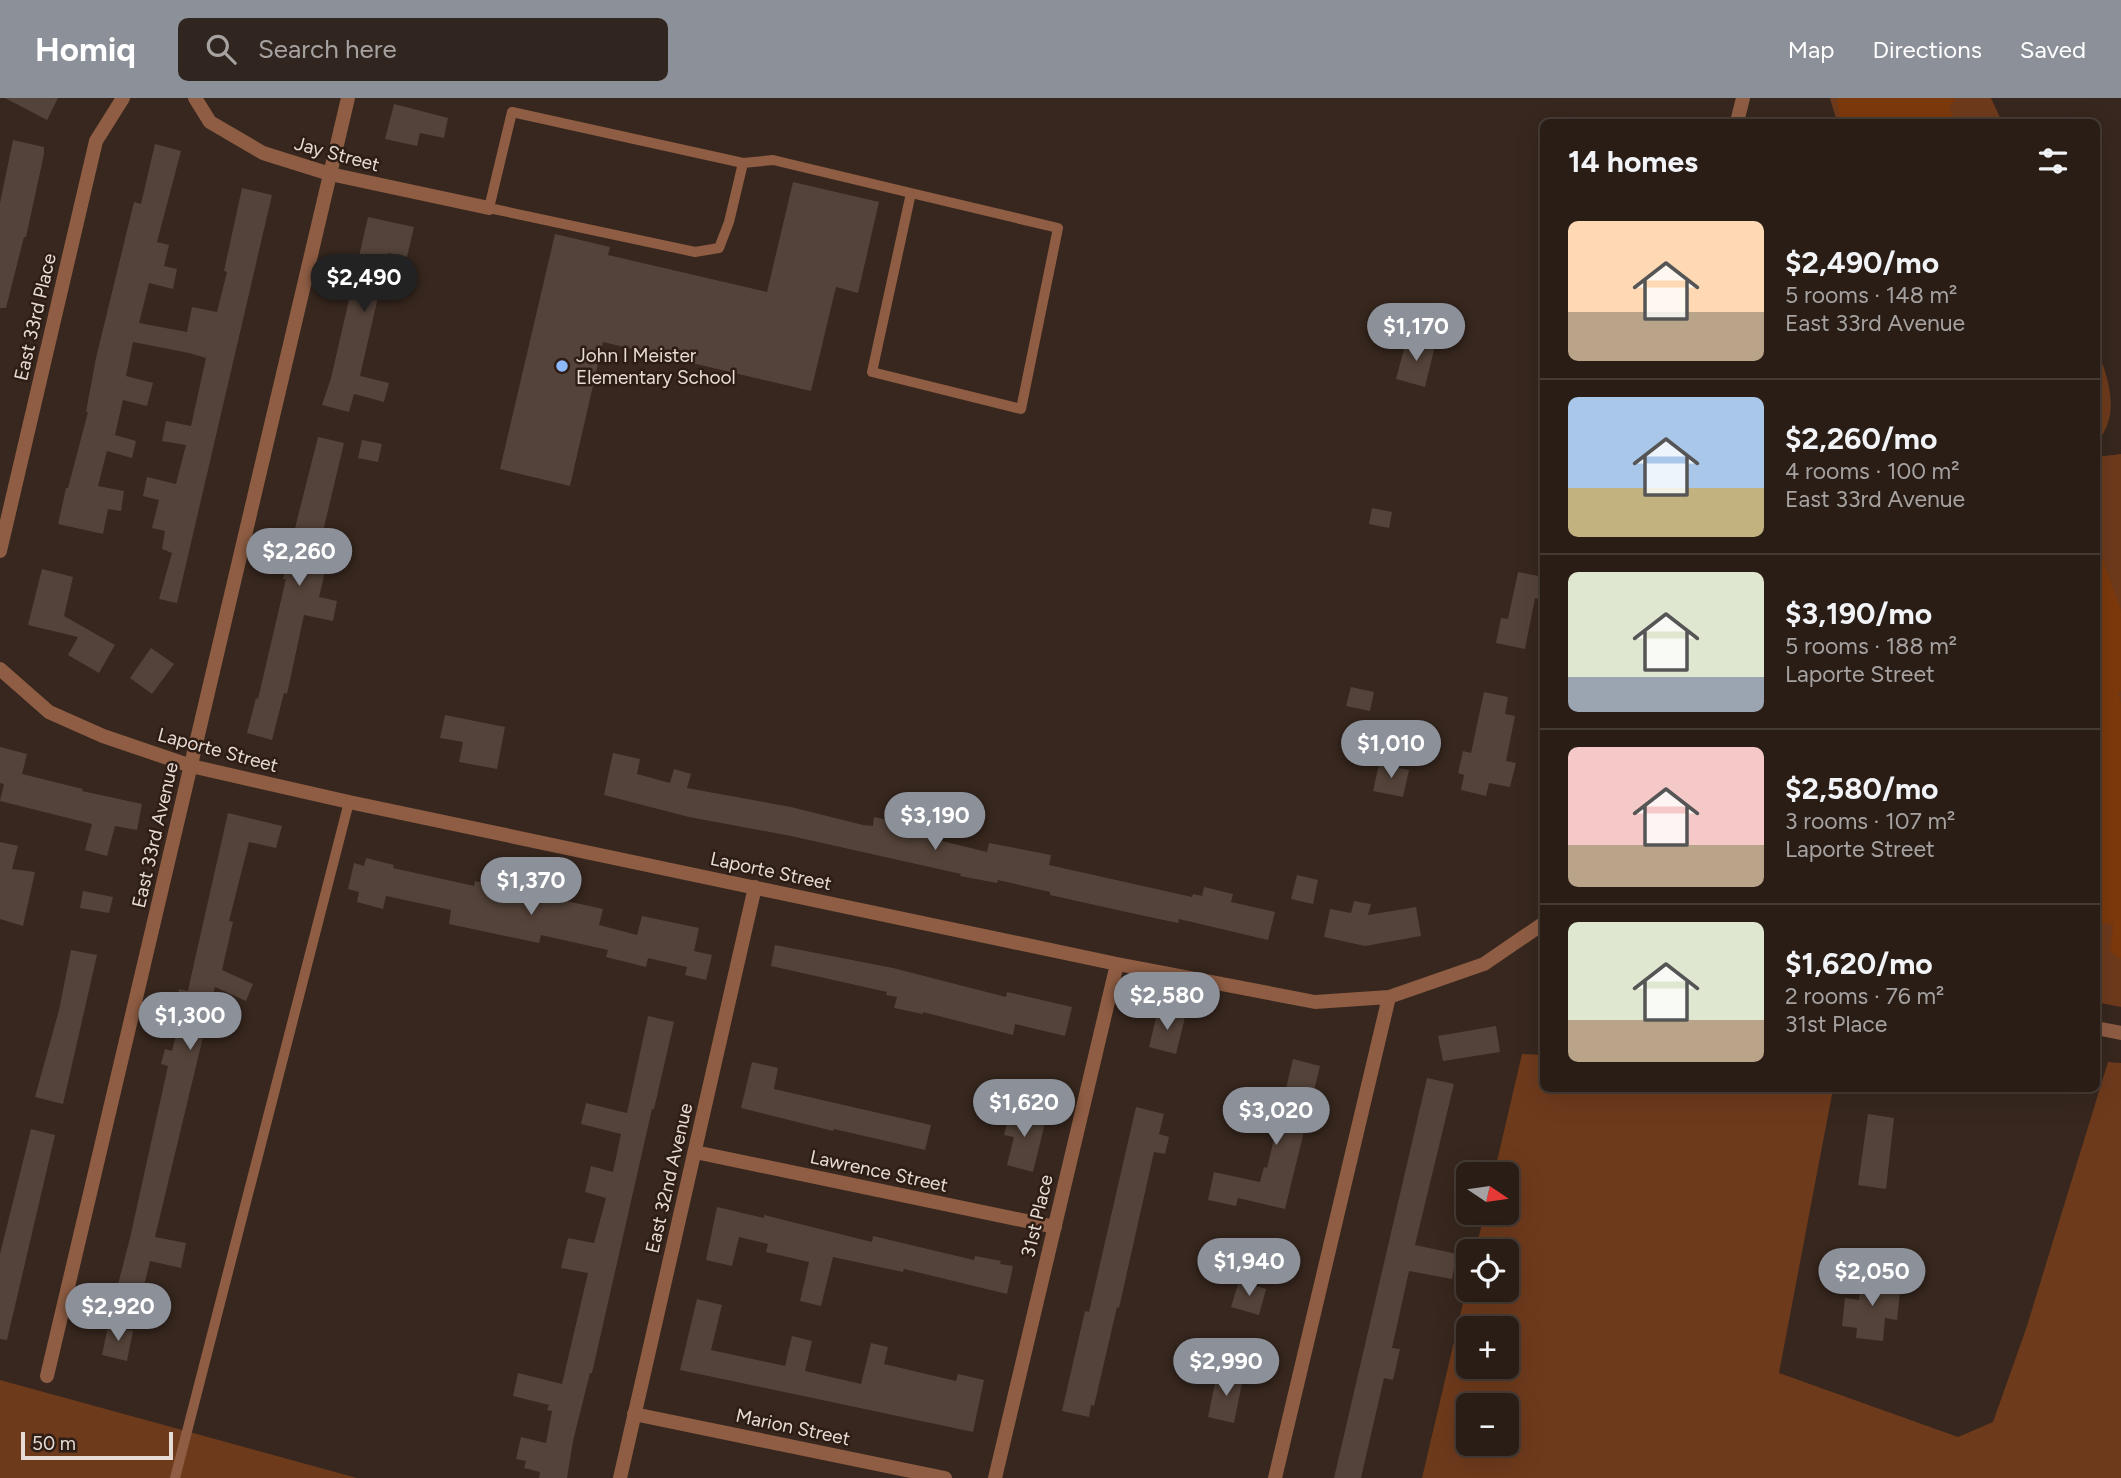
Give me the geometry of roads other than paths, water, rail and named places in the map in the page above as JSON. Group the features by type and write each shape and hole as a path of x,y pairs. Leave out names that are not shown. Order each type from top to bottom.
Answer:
{"street":[{"name":"East 33rd Place","path":"0,551 96,141 123,98"},
{"name":"Jay Street","path":"195,98 210,121 262,153 330,174 489,208"},
{"name":"East 33rd Avenue","path":"47,1376 348,98"},
{"path":"1738,119 1743,98"},
{"name":"Laporte Street","path":"0,669 49,712 103,736 191,766 349,802 1117,964 1315,1002 1389,997 1484,964 1540,926"},
{"name":"East 32nd Avenue","path":"620,1478 755,887"},
{"name":"31st Place","path":"995,1478 1117,964"},
{"path":"1275,1478 1389,997"},
{"path":"2100,1029 2121,1033"},
{"name":"Lawrence Street","path":"695,1152 1055,1227"},
{"name":"Marion Street","path":"634,1414 945,1478"}],"lane":[{"path":"743,163 729,222 719,248 695,252 489,208 512,112 743,163 773,160 911,193 1058,229 1021,409 872,372 911,193"},
{"path":"175,1478 349,802"}],"place":[{"name":"John I Meister Elementary School","path":"562,366"}]}
